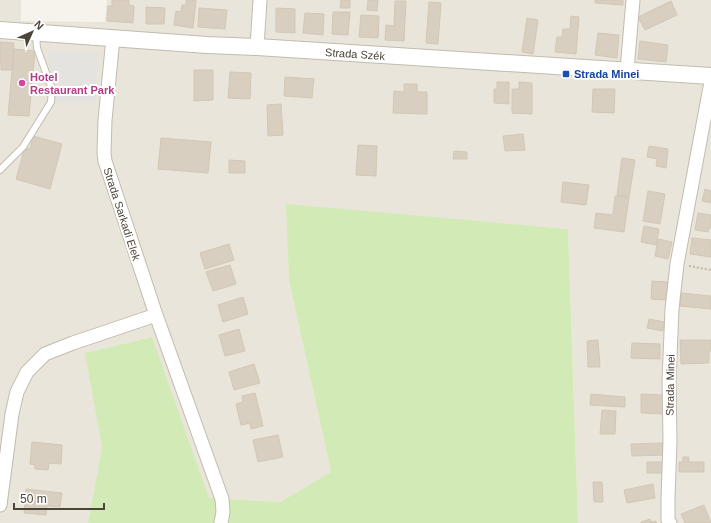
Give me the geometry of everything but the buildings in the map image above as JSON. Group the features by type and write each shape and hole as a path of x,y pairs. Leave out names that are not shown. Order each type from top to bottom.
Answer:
{"street":[{"path":"257,47 260,0"},
{"path":"627,70 633,0"},
{"name":"Strada Szék","path":"0,30 711,76"},
{"name":"Strada Sarkadi Elek","path":"113,38 105,120 105,161 156,315 222,499 224,512 221,523"},
{"name":"Strada Minei","path":"670,523 668,520 670,441 669,380 672,309 677,264 711,82"},
{"path":"0,505 12,414 17,392 27,372 45,354 156,315"}],"lane":[{"path":"0,170 23,147 51,102 52,89 37,48 35,32"}],"path":[{"path":"677,264 711,270"}],"shaded area":[{"path":"0,0 21,0 21,21 105,22 107,0 711,0 711,523 578,523 568,229 287,205 289,280 331,472 280,502 209,498 151,337 86,353 102,447 88,523 0,523"},
{"path":"49,50 99,53 95,103 48,102"}],"green space":[{"path":"286,204 568,229 578,523 88,523 102,447 85,353 152,337 209,498 280,502 331,472 289,280"}],"place":[{"name":"Strada Minei","path":"566,74"},
{"name":"Hotel Restaurant Park","path":"22,83"}]}
